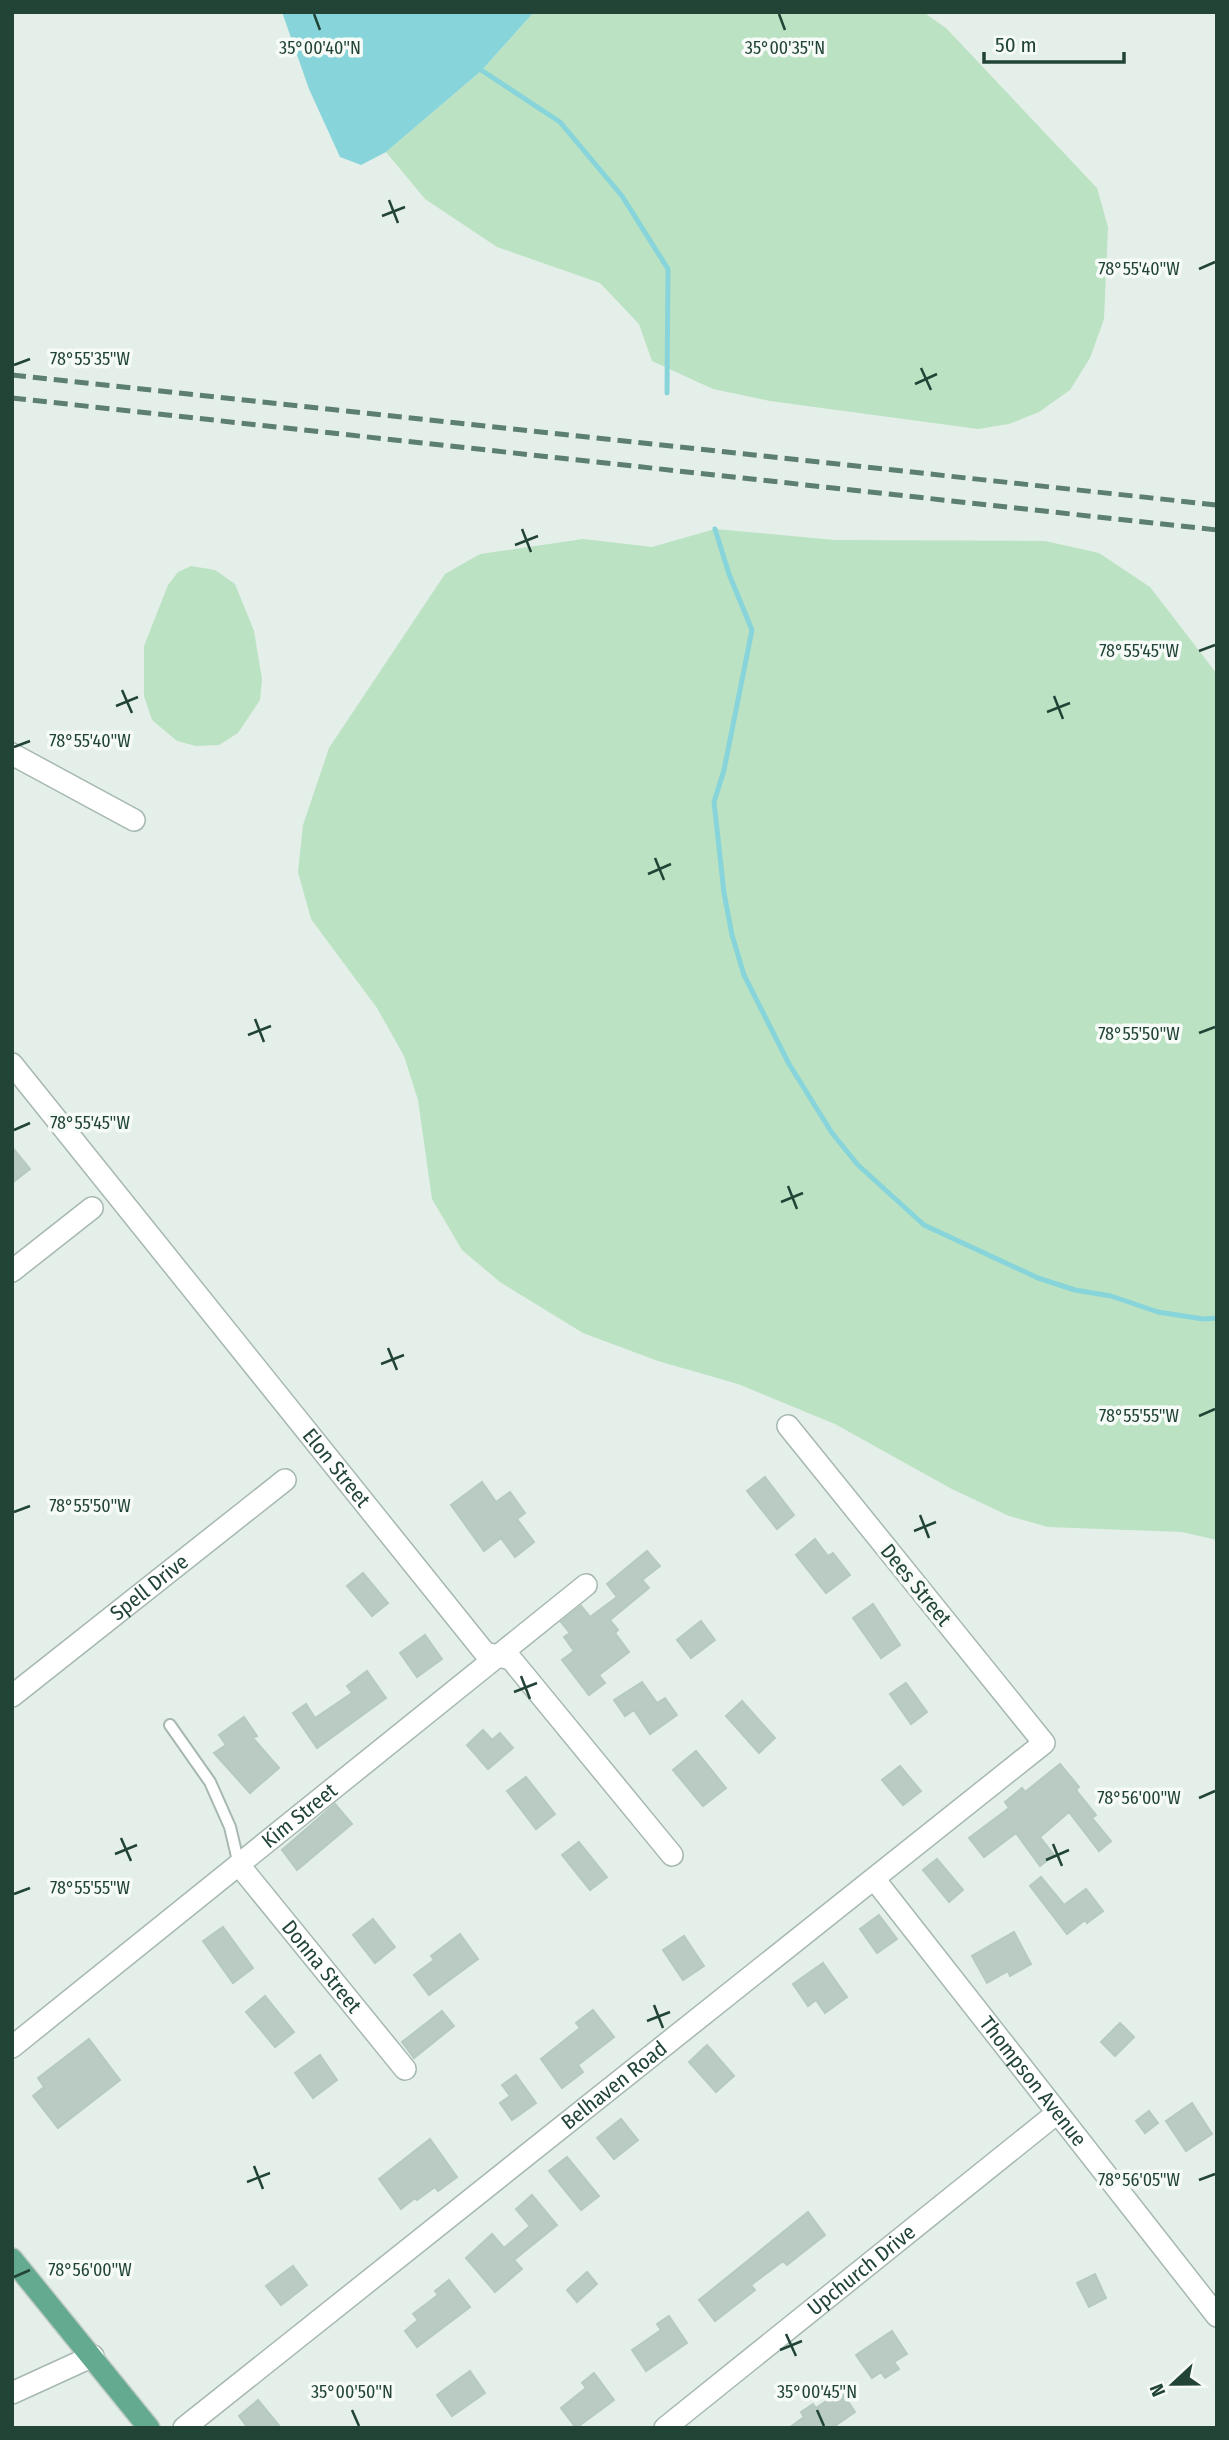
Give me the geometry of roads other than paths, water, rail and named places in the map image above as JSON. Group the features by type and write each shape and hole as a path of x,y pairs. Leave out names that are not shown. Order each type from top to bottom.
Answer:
{"main road":[{"path":"12,2259 149,2428"}],"street":[{"path":"12,754 134,820"},
{"name":"Elon Street","path":"12,1064 485,1653 511,1660 672,1855"},
{"path":"12,1271 92,1208"},
{"name":"Dees Street","path":"788,1426 1044,1743"},
{"name":"Spell Drive","path":"12,1696 285,1480"},
{"name":"Kim Street","path":"12,2047 586,1585"},
{"name":"Belhaven Road","path":"184,2428 1044,1743"},
{"name":"Donna Street","path":"239,1865 405,2069"},
{"name":"Thompson Avenue","path":"875,1880 1217,2316"},
{"name":"Upchurch Drive","path":"665,2428 1057,2113"},
{"path":"12,2393 93,2356"}],"lane":[{"path":"170,1725 210,1782 230,1827 239,1865"}],"water":[{"path":"282,12 534,12 481,71 386,152 361,165 340,157 309,89"}],"waterway":[{"path":"478,68 560,122 622,196 668,269 667,393"},
{"path":"715,529 729,574 752,630 724,770 714,802 724,893 732,935 744,975 789,1064 832,1133 858,1165 924,1225 1038,1278 1075,1290 1111,1296 1158,1312 1203,1319 1217,1318"}],"railway":[{"path":"12,375 1217,505"},
{"path":"12,398 1217,530"}]}
